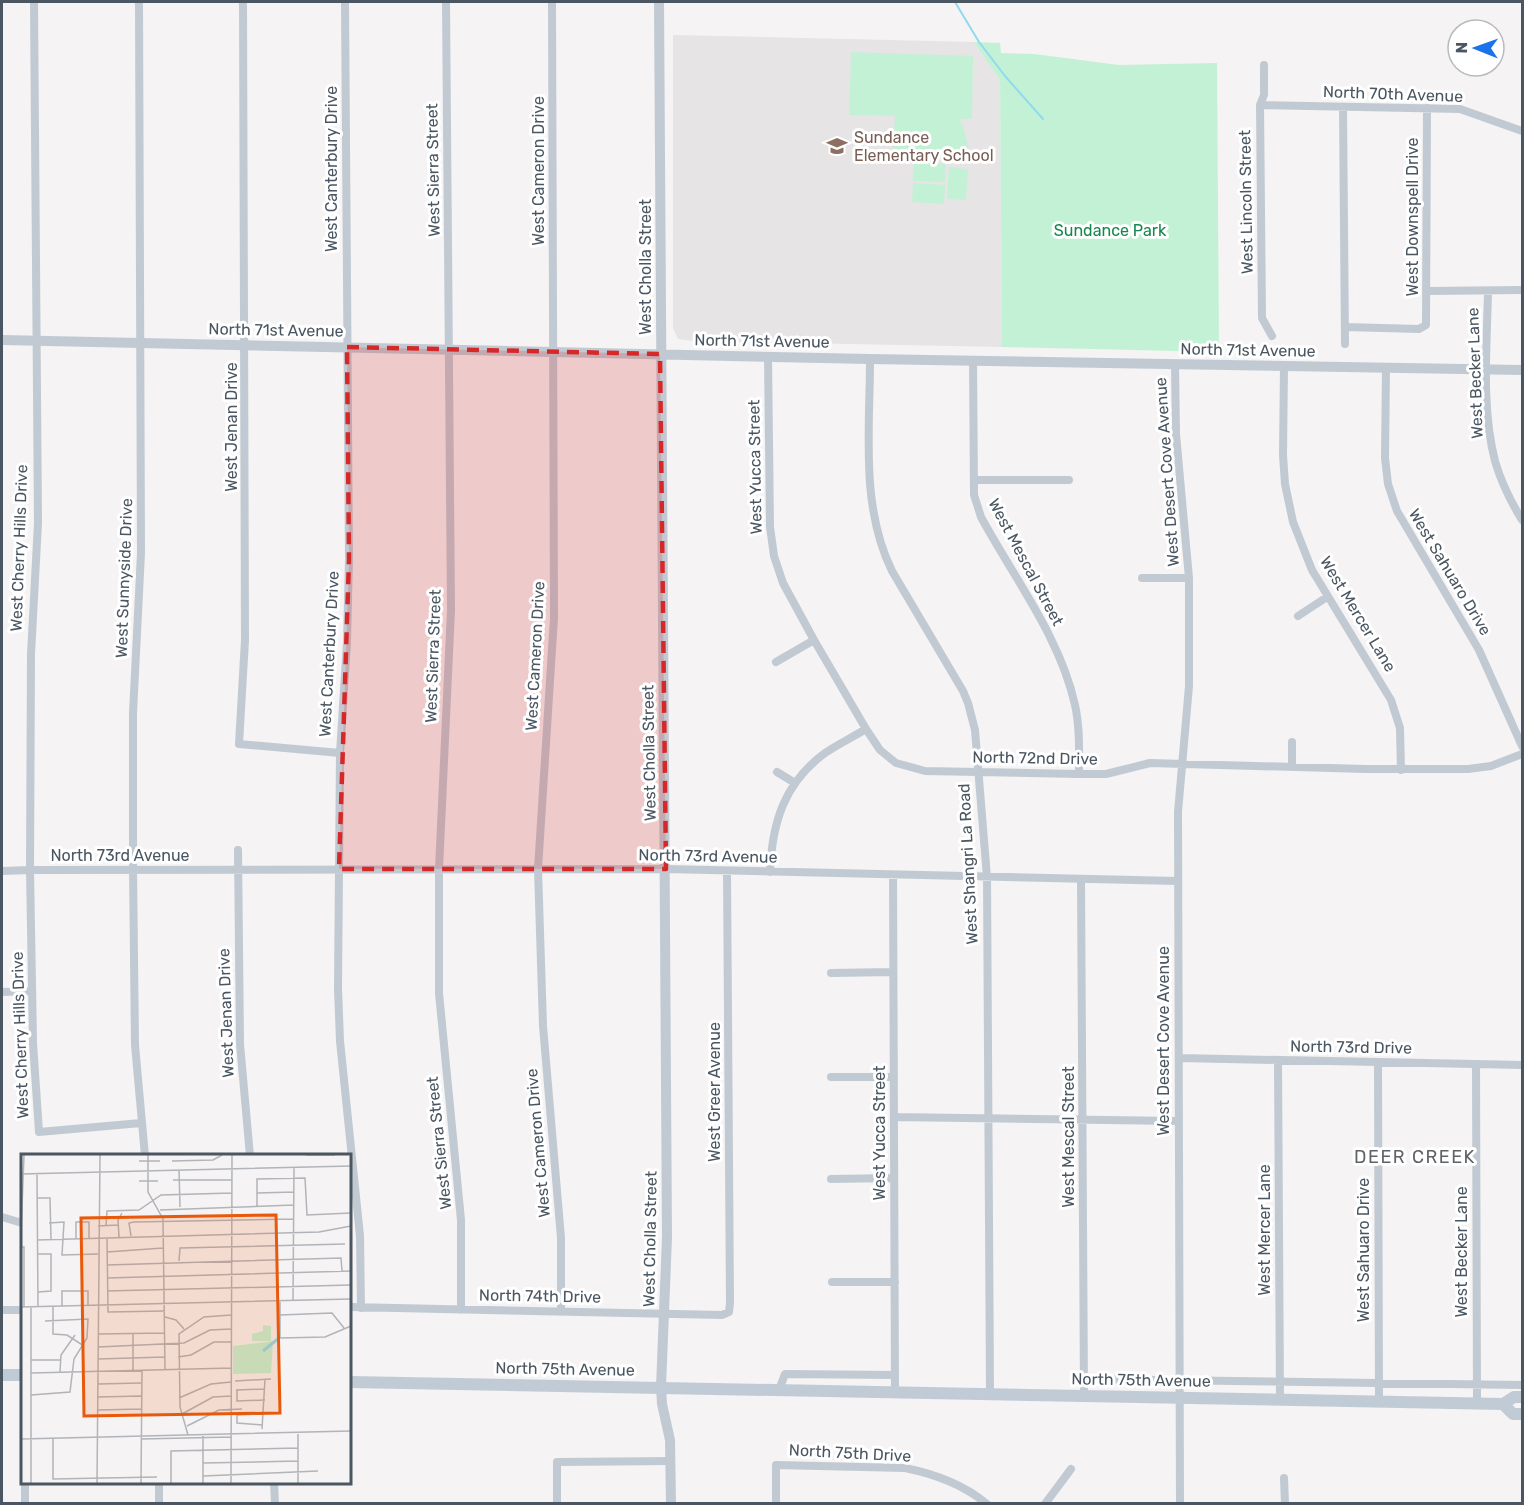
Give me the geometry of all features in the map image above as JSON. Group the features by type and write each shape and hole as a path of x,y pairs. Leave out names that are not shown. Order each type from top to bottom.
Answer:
{"main road":[{"path":"2,1375 21,1375"},
{"name":"North 75th Avenue","path":"351,1382 1503,1404 1514,1397 1522,1397"},
{"path":"1503,1404 1513,1414 1521,1412"}],"street":[{"name":"West Cherry Hills Drive","path":"34,2 38,522 30,665 30,870 33,1043 39,1132 141,1123"},
{"name":"West Sunnyside Drive","path":"139,2 141,553 133,713 133,869 135,1045 145,1154"},
{"name":"West Jenan Drive","path":"243,2 245,640 239,744 340,753"},
{"name":"West Canterbury Drive","path":"345,2 349,571 340,753 338,988 340,1041 360,1236 361,1308"},
{"name":"West Sierra Street","path":"446,2 451,610 439,869 439,993 461,1220 460,1310"},
{"name":"West Cameron Drive","path":"552,2 554,618 538,869 543,1026 561,1238 561,1311"},
{"name":"West Cholla Street","path":"659,2 667,1237 661,1387 662,1404 670,1440 671,1503"},
{"name":"West Lincoln Street","path":"1264,65 1264,95 1260,105 1262,318 1272,336"},
{"name":"North 70th Avenue","path":"1260,105 1460,109 1522,131"},
{"path":"1343,107 1345,344"},
{"name":"West Downspell Drive","path":"1345,327 1419,329 1426,325 1427,108"},
{"path":"1427,291 1522,291"},
{"name":"West Becker Lane","path":"1488,291 1486,370 1488,416 1496,463 1508,494 1522,520"},
{"name":"North 71st Avenue","path":"2,339 870,359 1522,370"},
{"name":"West Yucca Street","path":"768,356 770,527 773,549 783,583 866,729"},
{"name":"West Shangri La Road","path":"870,359 870,488 875,526 892,571 956,678 968,703 975,729 987,877 990,1393"},
{"name":"West Mescal Street","path":"973,360 974,495 981,517 1053,644 1067,676 1078,721 1079,774"},
{"name":"West Desert Cove Avenue","path":"1175,364 1176,434 1189,578 1189,686 1178,812 1180,1503"},
{"name":"West Mercer Lane","path":"1284,366 1283,455 1287,496 1299,538 1312,570 1327,597 1391,700 1400,728 1401,770"},
{"name":"West Sahuaro Drive","path":"1386,368 1385,458 1388,484 1396,511 1479,650 1522,746"},
{"path":"974,480 1069,480"},
{"name":"West Desert Cove Avenue","path":"1142,578 1189,578"},
{"path":"1298,616 1327,597"},
{"path":"776,662 814,640"},
{"path":"770,872 775,825 795,783 827,751 866,729"},
{"name":"North 72nd Drive","path":"866,729 887,758 904,767 925,771 1106,774 1150,763 1401,770 1480,768 1522,754"},
{"path":"1292,742 1292,767"},
{"path":"777,772 795,783"},
{"path":"238,850 238,870"},
{"name":"North 73rd Avenue","path":"2,872 133,869 666,869 1178,880"},
{"name":"West Jenan Drive","path":"238,870 240,1044 250,1154"},
{"name":"West Greer Avenue","path":"727,871 729,1312"},
{"name":"West Yucca Street","path":"893,875 895,1392"},
{"name":"West Mescal Street","path":"1081,879 1084,1395"},
{"path":"831,973 893,972"},
{"path":"2,992 32,991"},
{"name":"North 73rd Drive","path":"1179,1058 1522,1065"},
{"name":"West Mercer Lane","path":"1278,1061 1280,1399"},
{"name":"West Sahuaro Drive","path":"1378,1062 1379,1401"},
{"name":"West Becker Lane","path":"1476,1064 1477,1403"},
{"path":"831,1077 894,1077"},
{"path":"894,1117 1179,1121"},
{"path":"831,1179 894,1178"},
{"path":"2,1217 21,1223"},
{"path":"832,1282 895,1282"},
{"name":"North 74th Drive","path":"351,1307 722,1315 729,1312"},
{"path":"2,1310 21,1310"},
{"path":"779,1389 785,1374 895,1375"},
{"name":"North 75th Avenue","path":"1084,1380 1522,1385"},
{"path":"557,1503 557,1462 671,1461"},
{"name":"North 75th Drive","path":"776,1503 776,1465 905,1468 943,1478 983,1502"},
{"path":"1045,1503 1071,1469"},
{"path":"1284,1478 1285,1503"},
{"path":"25,1484 25,1503"},
{"path":"159,1484 159,1503"},
{"path":"274,1484 274,1503"}],"highlighted area":[{"path":"347,347 660,354 666,869 339,869 349,559"}],"shaded area":[{"name":"Sundance Elementary School","path":"673,35 974,42 1000,80 1002,347 678,339 673,328"}],"green space":[{"name":"Sundance Park","path":"974,42 1000,43 1001,53 1034,54 1119,65 1217,63 1219,352 1002,347 1000,80"},
{"path":"851,52 973,56 972,119 959,119 964,129 971,160 900,157 893,148 895,116 849,115"},
{"path":"914,162 946,164 945,182 913,181"},
{"path":"949,167 968,169 966,200 947,199"},
{"path":"913,183 945,185 944,204 912,202"}],"waterway":[{"path":"955,2 979,42 1043,119"}],"place":[{"name":"Sundance Elementary School","path":"837,146"}],"district":[{"name":"DEER CREEK","path":"1415,1157"}]}
